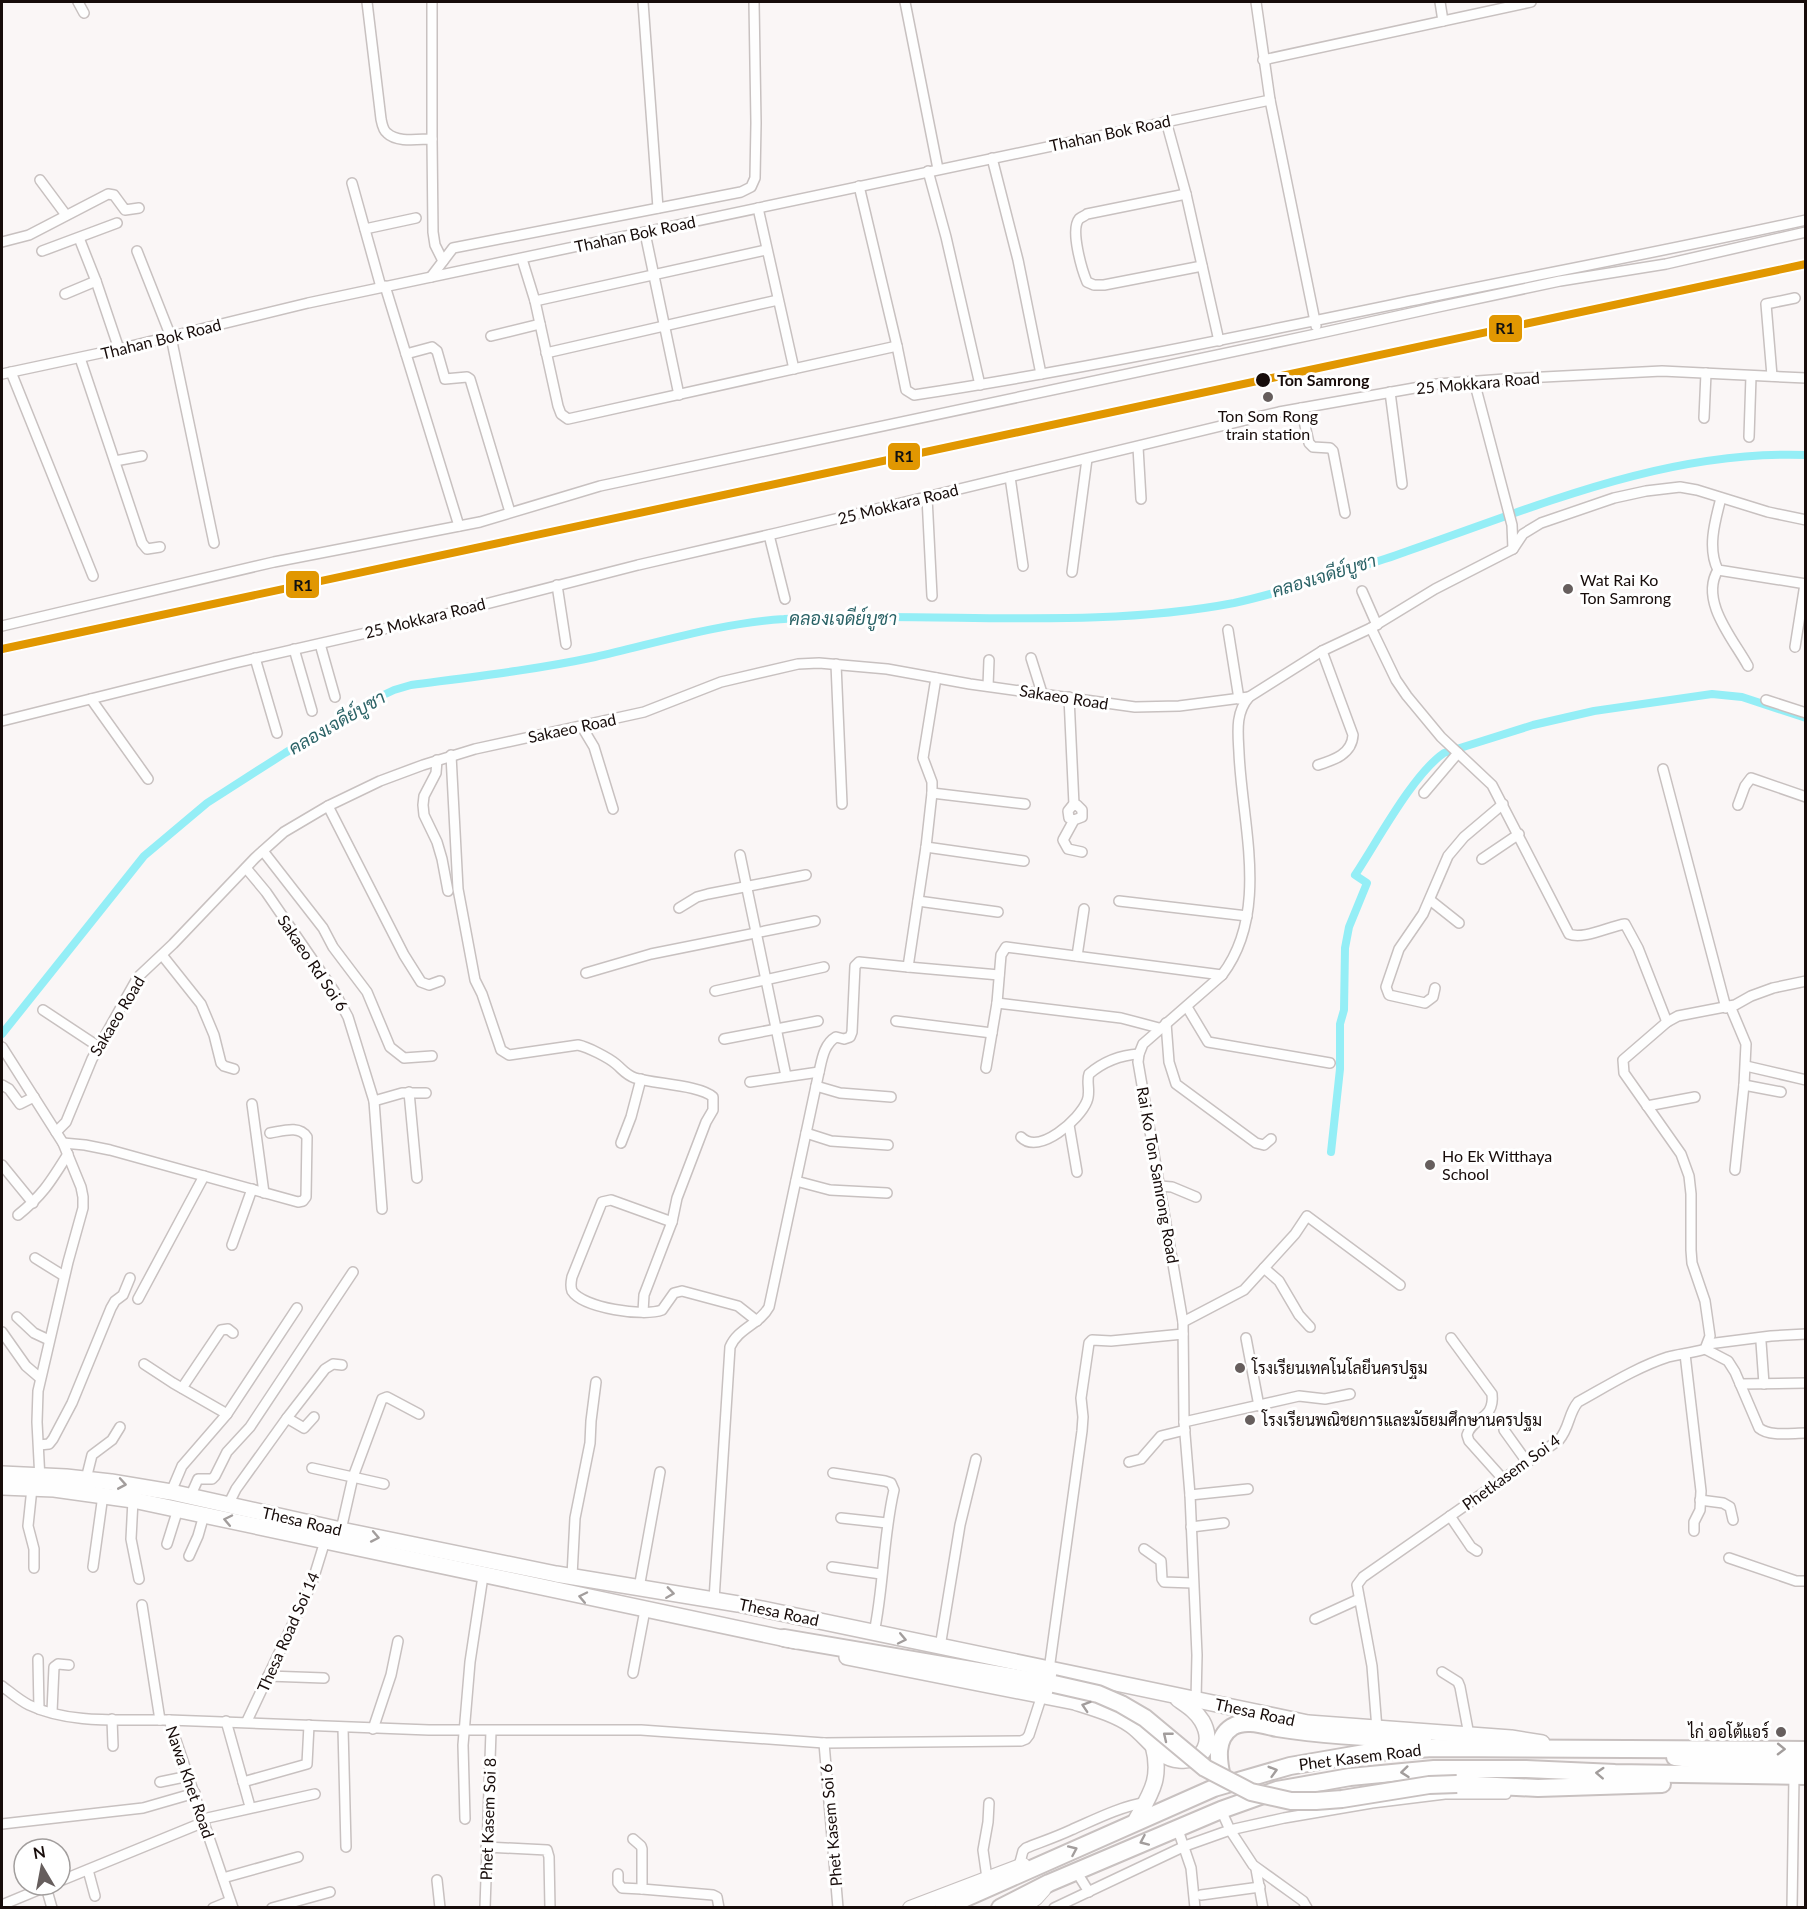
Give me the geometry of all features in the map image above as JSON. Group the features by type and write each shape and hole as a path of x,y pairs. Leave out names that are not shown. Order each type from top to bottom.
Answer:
{"highway":[{"path":"784,1638 1049,1683 1098,1695 1121,1704 1145,1718 1205,1768 1251,1792 1291,1801 1342,1799 1409,1787 1457,1784 1538,1788 1661,1784 1792,1776"},
{"path":"1222,1777 1218,1758 1220,1745 1233,1726 1243,1723 1324,1735 1474,1742 1500,1748"},
{"name":"Phet Kasem Road","path":"942,1908 1214,1788 1290,1766 1365,1753 1432,1748 1806,1750"},
{"path":"1593,1748 1699,1760 1806,1763"},
{"name":"Phet Kasem Road","path":"1000,1908 1049,1882 1221,1810 1277,1790 1350,1777 1434,1769 1792,1776"}],"main road":[{"name":"Thesa Road","path":"2,1474 37,1484 178,1509 483,1576 784,1638"},
{"name":"Thesa Road","path":"2,1487 86,1479 171,1492 341,1530 564,1575 619,1586 714,1600 940,1647 1049,1683 1130,1724 1166,1756 1177,1760 1189,1760 1204,1753 1208,1743 1208,1733 1195,1711 1175,1697"},
{"path":"554,1591 564,1575"},
{"path":"615,1604 619,1586"},
{"name":"Thesa Road","path":"1049,1683 1196,1700 1308,1723 1469,1735 1540,1743 1556,1749"},
{"path":"1136,1822 1153,1791 1157,1777 1153,1745"},
{"path":"910,1908 1019,1866 1047,1861"},
{"path":"1022,1907 1036,1898 1049,1882"}],"street":[{"path":"78,2 84,13"},
{"path":"367,2 384,130 387,134 401,139 432,139"},
{"path":"432,2 433,232 435,244 443,261"},
{"path":"643,2 658,208"},
{"path":"431,277 453,248 741,192 750,187 754,178 756,123 754,2"},
{"path":"905,2 933,170 980,385"},
{"path":"1256,2 1270,100 1316,334"},
{"path":"1440,2 1443,21"},
{"path":"1263,60 1531,2"},
{"name":"Thahan Bok Road","path":"6,373 119,349 308,303 1270,100"},
{"path":"1166,121 1186,194 1219,340"},
{"path":"992,158 1018,260 1041,374"},
{"path":"40,180 66,215"},
{"path":"352,183 459,526"},
{"path":"859,186 906,390 914,395 1041,374 1219,340 1658,253 1806,220"},
{"path":"2,242 29,235 111,193 124,210 139,208"},
{"path":"1186,194 1087,214 1079,219 1076,236 1084,274 1087,282 1104,285 1202,266"},
{"path":"758,208 794,369"},
{"path":"365,229 416,218"},
{"path":"42,251 117,223"},
{"path":"645,232 679,395"},
{"path":"2,626 274,562 459,526 600,486 1560,281 1666,264 1806,232"},
{"path":"79,238 119,349"},
{"path":"535,301 766,250"},
{"path":"137,251 171,336 214,543"},
{"path":"522,259 535,301 558,406 561,414 568,419 897,346"},
{"path":"65,294 96,281"},
{"path":"1772,376 1766,304 1770,301 1795,298"},
{"path":"546,353 778,300"},
{"path":"491,336 540,324"},
{"path":"406,354 432,347 437,351 446,379 467,377 470,379 510,512"},
{"path":"80,358 144,548 150,550 160,547"},
{"name":"25 Mokkara Road","path":"2,721 255,658 427,619 557,585 1301,408 1437,384 1474,381 1636,372 1806,378"},
{"path":"6,373 93,576"},
{"path":"1704,418 1706,373"},
{"path":"1749,437 1751,376"},
{"path":"1474,381 1512,525 1513,549"},
{"path":"1390,392 1402,484"},
{"path":"1301,408 1309,443 1313,447 1330,448 1333,451 1345,513"},
{"path":"1138,447 1141,499"},
{"path":"115,461 142,456"},
{"path":"1072,572 1087,459"},
{"path":"1010,477 1023,566"},
{"path":"1244,698 1322,651 1374,627 1435,589 1513,549 1523,534 1541,523 1614,498 1680,487 1768,512 1806,520"},
{"path":"927,497 932,596"},
{"path":"1718,570 1714,561 1713,538 1720,498"},
{"path":"769,535 785,599"},
{"path":"1718,570 1805,584 1795,647"},
{"path":"1718,570 1712,582 1715,603 1725,630 1748,666"},
{"path":"557,585 566,644"},
{"path":"1362,591 1396,680 1407,696 1455,750 1485,777 1503,804 1569,934 1582,935 1625,924 1667,1022"},
{"path":"1021,1137 1034,1143 1056,1134 1069,1125 1088,1100 1089,1074 1115,1059 1128,1054 1139,1054 1143,1044 1222,975 1232,962 1247,916 1249,860 1243,810 1238,724 1244,698 1228,630"},
{"path":"320,644 335,697"},
{"path":"294,649 312,711"},
{"path":"1318,765 1339,757 1350,748 1353,735 1322,651"},
{"path":"255,658 278,733"},
{"path":"1030,658 1042,693"},
{"path":"988,660 988,686"},
{"name":"Sakaeo Road","path":"56,1132 66,1122 99,1047 138,977 263,850 284,832 328,806 380,781 437,760 644,712 721,682 798,664 836,664 887,669 1069,698 1151,708 1244,698"},
{"path":"836,664 842,804"},
{"path":"908,967 932,793 932,782 923,758 936,678"},
{"path":"1069,698 1074,805 1068,811 1070,818 1074,820 1064,842 1068,849 1082,852"},
{"path":"91,699 148,779"},
{"path":"1766,700 1806,713"},
{"path":"582,726 594,747 614,809"},
{"path":"1424,793 1455,750"},
{"path":"451,755 458,889 476,980 501,1050 509,1055 584,1046 608,1059 626,1074 704,1091 713,1097 713,1110 706,1122 677,1198 672,1222 644,1295 643,1312"},
{"path":"437,760 436,773 424,796 423,805 424,815 442,859 448,891"},
{"path":"1663,769 1728,1007 1746,1044 1746,1066 1735,1170"},
{"path":"1738,805 1745,786 1751,778 1806,797"},
{"path":"932,793 1025,804"},
{"path":"1435,988 1433,997 1425,1003 1389,995 1386,987 1399,950 1423,914 1454,846 1503,804"},
{"path":"328,806 404,954 421,982 429,985 440,981"},
{"path":"1482,859 1519,834"},
{"path":"926,847 1024,861"},
{"path":"263,850 323,928 333,948 367,992 390,1047 404,1058 432,1056"},
{"path":"740,855 786,1076"},
{"name":"Sakaeo Rd Soi 6","path":"246,868 266,892 342,1004 358,1044 375,1101 382,1209"},
{"path":"679,908 697,897 708,894 806,874"},
{"path":"1430,900 1459,923"},
{"path":"918,901 998,912"},
{"path":"1119,901 1247,916"},
{"path":"1077,956 1084,909"},
{"path":"586,973 651,954 815,921"},
{"path":"986,1068 997,1003 1001,955 1006,947 1222,975"},
{"path":"162,955 201,1004 214,1035 220,1063 234,1069"},
{"path":"714,1600 730,1347 738,1335 762,1317 769,1307 826,1048 831,1040 836,1037 850,1038 852,1032 853,980 856,964 866,962 999,975"},
{"path":"715,991 824,967"},
{"path":"1806,981 1773,988 1728,1007 1678,1016 1667,1022 1623,1060 1623,1073 1682,1154 1689,1176 1692,1263 1706,1301 1710,1336 1707,1347 1728,1361 1759,1428 1764,1432 1806,1433"},
{"path":"997,1003 1121,1018 1163,1026"},
{"path":"1186,1007 1208,1042 1330,1064"},
{"path":"43,1010 99,1047"},
{"path":"724,1039 819,1021"},
{"path":"896,1021 993,1033"},
{"path":"1163,1026 1169,1062 1176,1084 1256,1143 1264,1145 1271,1139"},
{"path":"3,1052 63,1143 81,1187 83,1208 40,1378 37,1406 39,1445 37,1484 28,1526 34,1550 34,1568"},
{"name":"Rai Ko Ton Samrong Road","path":"1139,1054 1138,1062 1183,1322 1184,1426 1190,1495 1197,1655 1196,1700"},
{"path":"1746,1066 1806,1080"},
{"path":"750,1083 819,1072"},
{"path":"621,1143 641,1079"},
{"path":"2,1085 9,1089 20,1104 34,1097"},
{"path":"1744,1085 1781,1092"},
{"path":"816,1086 840,1093 891,1097"},
{"path":"409,1092 417,1178"},
{"path":"375,1101 394,1094 426,1093"},
{"path":"1647,1106 1695,1097"},
{"path":"252,1104 264,1193"},
{"path":"1069,1125 1077,1172"},
{"path":"63,1143 110,1150 298,1202 303,1201 306,1197 307,1137 304,1132 298,1130 270,1133"},
{"path":"806,1133 831,1140 888,1145"},
{"path":"18,1215 33,1203 53,1180 68,1154"},
{"path":"2,1165 33,1203"},
{"path":"138,1299 204,1176"},
{"path":"796,1181 830,1190 887,1193"},
{"path":"1160,1186 1172,1187 1196,1197"},
{"path":"232,1245 252,1189"},
{"path":"672,1222 606,1200 599,1206 572,1277 571,1288 584,1299 612,1309 643,1312 659,1311 674,1293 682,1291 738,1306 757,1321"},
{"path":"1183,1322 1244,1290 1295,1234 1307,1216 1400,1285"},
{"path":"35,1257 64,1276"},
{"path":"1264,1268 1279,1281 1299,1315 1310,1327"},
{"path":"190,1497 198,1479 213,1479 227,1452 250,1427 353,1272"},
{"path":"39,1445 49,1444 53,1439 72,1403 111,1308 115,1301 123,1295 130,1278"},
{"path":"171,1492 182,1466 227,1413 297,1308"},
{"path":"17,1317 34,1333 49,1340"},
{"path":"182,1388 221,1330 228,1329 233,1333"},
{"path":"2,1332 26,1366 40,1378"},
{"name":"Phetkasem Soi 4","path":"1359,1599 1357,1585 1363,1577 1559,1440 1568,1430 1573,1408 1578,1402 1670,1356 1771,1336 1806,1334"},
{"path":"142,1605 165,1720 464,1731 640,1730 824,1743 1021,1741 1029,1735 1049,1683 1082,1431 1082,1398 1089,1343 1092,1340 1111,1341 1184,1335"},
{"path":"1246,1338 1259,1406"},
{"path":"1451,1338 1492,1394 1491,1410 1469,1429 1467,1435 1469,1441 1503,1479"},
{"path":"1761,1342 1764,1384"},
{"path":"1685,1354 1701,1500 1694,1531"},
{"path":"144,1364 227,1413"},
{"path":"228,1505 241,1482 286,1418 325,1369 333,1364 342,1365"},
{"path":"564,1575 590,1443 591,1413 596,1382"},
{"path":"1740,1384 1806,1383"},
{"path":"1129,1462 1141,1459 1161,1436 1184,1426 1299,1396 1325,1399 1350,1394"},
{"path":"341,1530 353,1477 382,1399 387,1397 419,1414"},
{"path":"286,1418 304,1428 314,1417"},
{"path":"86,1479 92,1455 112,1440 120,1427"},
{"path":"1504,1430 1527,1462"},
{"path":"940,1647 960,1525 976,1459"},
{"path":"312,1468 384,1484"},
{"path":"639,1588 660,1472"},
{"path":"833,1473 891,1483 894,1490 887,1523 874,1633"},
{"path":"1190,1495 1248,1489"},
{"path":"93,1568 103,1495"},
{"path":"133,1500 131,1539 139,1579"},
{"path":"1701,1500 1723,1503 1730,1507 1733,1520"},
{"path":"167,1544 178,1509"},
{"path":"189,1556 204,1515"},
{"path":"1450,1516 1471,1547 1477,1551"},
{"path":"841,1518 887,1523"},
{"path":"1191,1527 1224,1523"},
{"name":"Thesa Road Soi 14","path":"247,1722 312,1583 325,1541"},
{"path":"1144,1549 1161,1561 1164,1582 1193,1583"},
{"path":"1729,1558 1796,1581 1806,1581"},
{"path":"832,1567 881,1574"},
{"path":"465,1819 462,1766 464,1731 470,1662 483,1576"},
{"path":"1315,1619 1359,1599 1372,1666 1377,1729"},
{"path":"633,1673 645,1610"},
{"path":"373,1729 391,1675 398,1641"},
{"path":"38,1659 39,1709"},
{"path":"52,1712 54,1667 58,1664 69,1665"},
{"path":"1442,1672 1458,1682 1469,1735"},
{"path":"268,1676 324,1678"},
{"name":"Nawa Khet Road","path":"2,1686 27,1704 70,1716 165,1720 189,1776 232,1904"},
{"path":"112,1719 113,1746"},
{"path":"226,1721 249,1803"},
{"path":"243,1782 307,1764 309,1725"},
{"path":"343,1728 346,1847"},
{"name":"Phet Kasem Soi 8","path":"485,1908 491,1731"},
{"name":"Phet Kasem Soi 6","path":"824,1743 838,1908"},
{"path":"160,1782 189,1776"},
{"path":"1791,1908 1792,1776"},
{"path":"1053,1908 1185,1846 1230,1830 1372,1803 1445,1794 1513,1794 1538,1788"},
{"path":"2,1824 143,1808 195,1793"},
{"path":"72,1876 203,1821 315,1794"},
{"path":"1019,1866 1026,1848 1102,1815 1129,1805 1146,1802"},
{"path":"987,1878 983,1850 989,1803"},
{"path":"1221,1810 1230,1830 1257,1869 1303,1901 1307,1908"},
{"path":"1177,1827 1191,1868 1195,1908"},
{"path":"633,1839 638,1842 642,1850 642,1889"},
{"path":"486,1847 547,1850 550,1908"},
{"path":"223,1878 298,1857"},
{"path":"88,1869 94,1896"},
{"path":"1257,1869 1263,1908"},
{"path":"1076,1871 1089,1892"},
{"path":"618,1874 618,1883 622,1888 713,1895 717,1897 719,1908"},
{"path":"437,1880 440,1908"},
{"path":"1201,1895 1260,1887"},
{"path":"272,1908 330,1892"},
{"path":"2,1905 21,1897"},
{"path":"213,1908 232,1904"}],"waterway":[{"name":"คลองเจดีย์บูชา","path":"2,1034 144,856 207,803 285,753 394,690 411,685 572,662 689,634 760,621 834,617 1104,617 1191,610 1234,603 1282,591 1377,561 1552,500 1651,472 1702,462 1753,456 1806,455"},
{"path":"1331,1152 1340,1069 1340,1024 1344,1010 1345,948 1349,927 1367,883 1355,875 1408,792 1432,763 1444,753 1533,725 1594,711 1712,694 1742,697 1806,718"}],"transit line":[{"name":"R1","path":"2,649 1806,264"}],"place":[{"name":"Ton Samrong","path":"1263,380"},
{"name":"Ton Som Rong train station","path":"1268,397"},
{"name":"Wat Rai Ko Ton Samrong","path":"1568,589"},
{"name":"Ho Ek Witthaya School","path":"1430,1165"},
{"name":"โรงเรียนเทคโนโลยีนครปฐม","path":"1240,1368"},
{"name":"โรงเรียนพณิชยการและมัธยมศึกษานครปฐม","path":"1250,1420"},
{"name":"ไก่ ออโต้แอร์","path":"1781,1732"}]}
